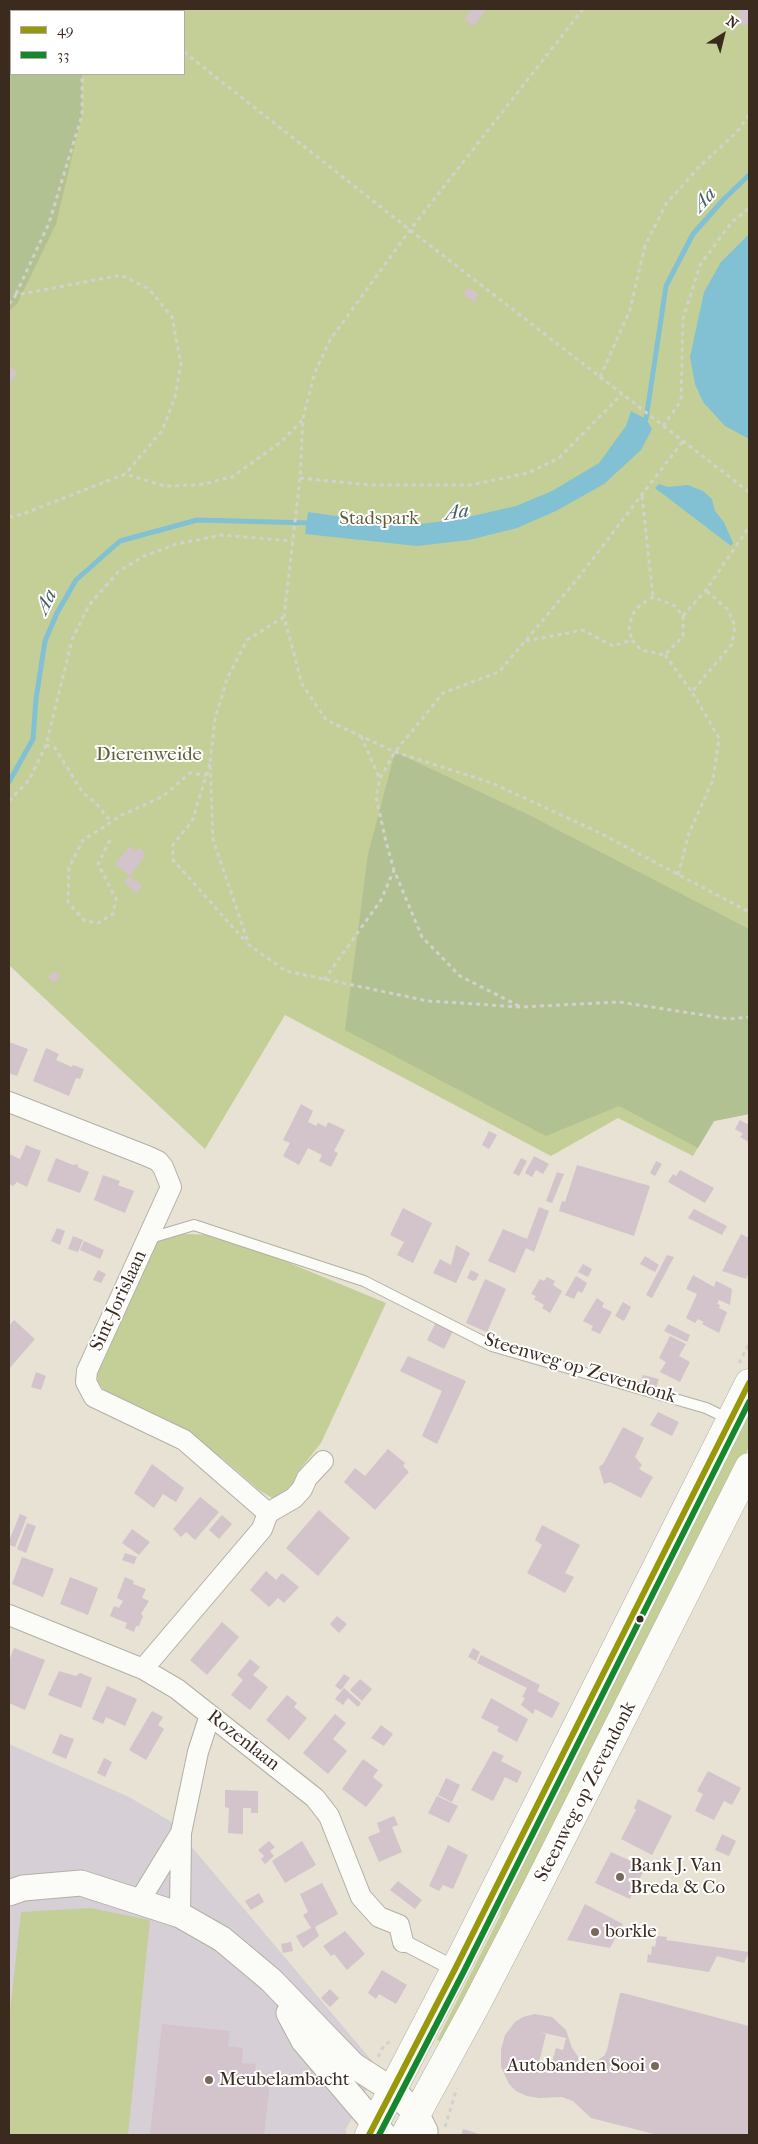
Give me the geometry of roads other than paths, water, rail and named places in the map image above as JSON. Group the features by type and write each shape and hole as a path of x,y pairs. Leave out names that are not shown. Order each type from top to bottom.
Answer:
{"main road":[{"name":"Steenweg op Zevendonk","path":"376,2132 392,2090 455,1969 749,1383"},
{"name":"Steenweg op Zevendonk","path":"415,2128 749,1467"}],"street":[{"name":"Sint-Jorislaan","path":"9,1102 158,1161 168,1176 171,1187 87,1371 86,1382 94,1397 184,1440 268,1513"},
{"path":"143,1669 262,1528 268,1513 294,1498 302,1489 307,1478 323,1461"},
{"name":"Rozenlaan","path":"9,1615 143,1669 177,1690 210,1714 315,1798 329,1816 361,1897 379,1917 399,1926 403,1942"},
{"path":"180,1915 181,1833 198,1752 210,1714"},
{"path":"140,1900 181,1833"},
{"path":"9,1893 23,1888 81,1883 140,1900 180,1915 222,1939 270,1980 353,2065 392,2090 415,2128"},
{"path":"403,1942 455,1969"},
{"path":"270,1980 304,2041 376,2132"}],"lane":[{"name":"Steenweg op Zevendonk","path":"150,1233 157,1236 194,1225 364,1281 492,1346 706,1408 730,1419"}],"water":[{"path":"749,234 749,439 725,426 703,402 695,384 690,357 704,292 721,262"},
{"path":"631,411 646,419 652,429 641,450 604,484 556,511 517,528 469,540 417,546 305,534 308,512 385,523 420,524 459,519 516,506 552,491 599,463 626,426"},
{"path":"659,484 668,487 688,485 703,491 712,499 715,511 724,522 733,543 731,546 655,488"}],"waterway":[{"name":"Aa","path":"643,423 646,419 666,286 693,234 724,199 749,175"},
{"name":"Aa","path":"9,782 33,739 36,699 45,641 57,613 76,580 120,541 197,520 311,523"}],"place":[{"name":"Bank J. Van Breda & Co","path":"620,1877"},
{"name":"borkle","path":"595,1932"},
{"name":"Autobanden Sooi","path":"655,2066"},
{"name":"Meubelambacht","path":"209,2080"}],"park label":[{"name":"Stadspark","path":"379,519"},
{"name":"Dierenweide","path":"149,755"}]}
